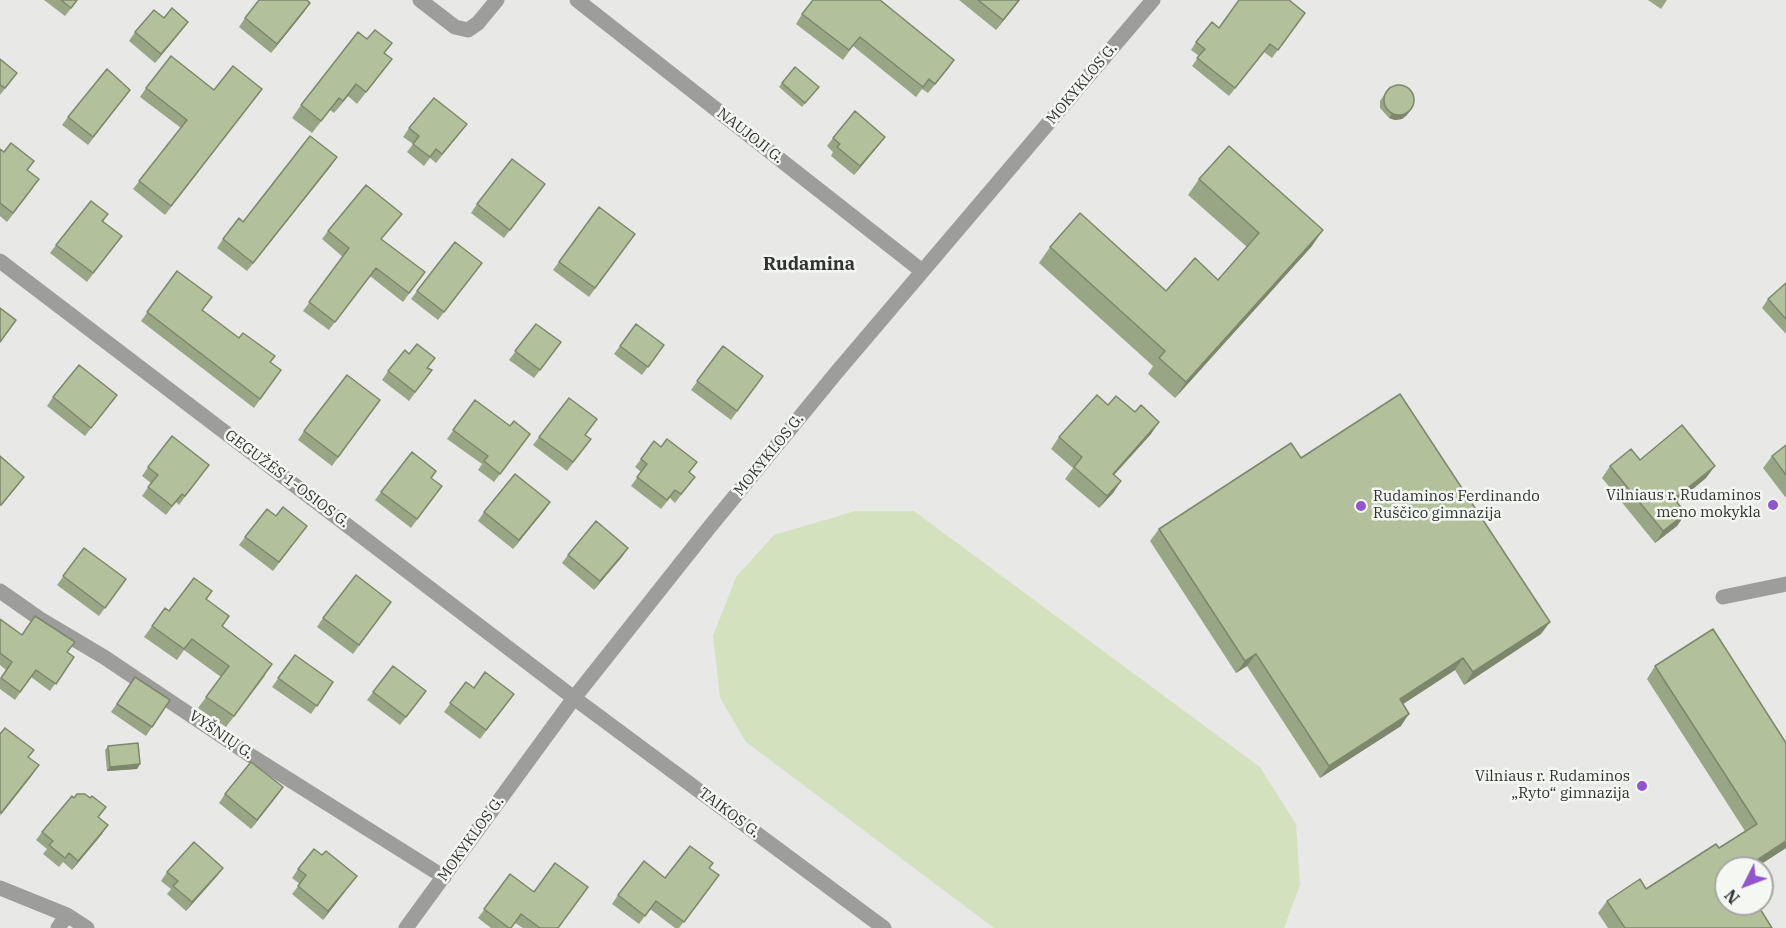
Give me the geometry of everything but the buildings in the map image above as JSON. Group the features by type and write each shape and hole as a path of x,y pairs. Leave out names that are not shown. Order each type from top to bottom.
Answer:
{"street":[{"path":"420,0 455,27 468,30 478,23 497,0"},
{"name":"NAUJOJI G.","path":"577,0 922,271"},
{"name":"MOKYKLOS G.","path":"406,928 574,698 768,456 1153,0"},
{"name":"GEGUŽĖS 1-OSIOS G.","path":"0,261 574,698"},
{"path":"1723,597 1786,584"},
{"name":"VYŠNIŲ G.","path":"0,591 40,619 104,657 250,755 444,877"},
{"name":"TAIKOS G.","path":"574,698 884,928"},
{"path":"0,888 67,915 87,928"},
{"path":"58,928 67,915"}],"green space":[{"path":"855,511 914,511 1260,767 1296,824 1300,885 1284,928 994,928 746,742 720,698 713,636 736,577 774,535"}],"place":[{"name":"Vilniaus r. Rudaminos meno mokykla","path":"1773,505"},
{"name":"Rudaminos Ferdinando Ruščico gimnazija","path":"1361,506"},
{"name":"Vilniaus r. Rudaminos „Ryto“ gimnazija","path":"1642,786"}],"district":[{"name":"Rudamina","path":"809,265"}]}
